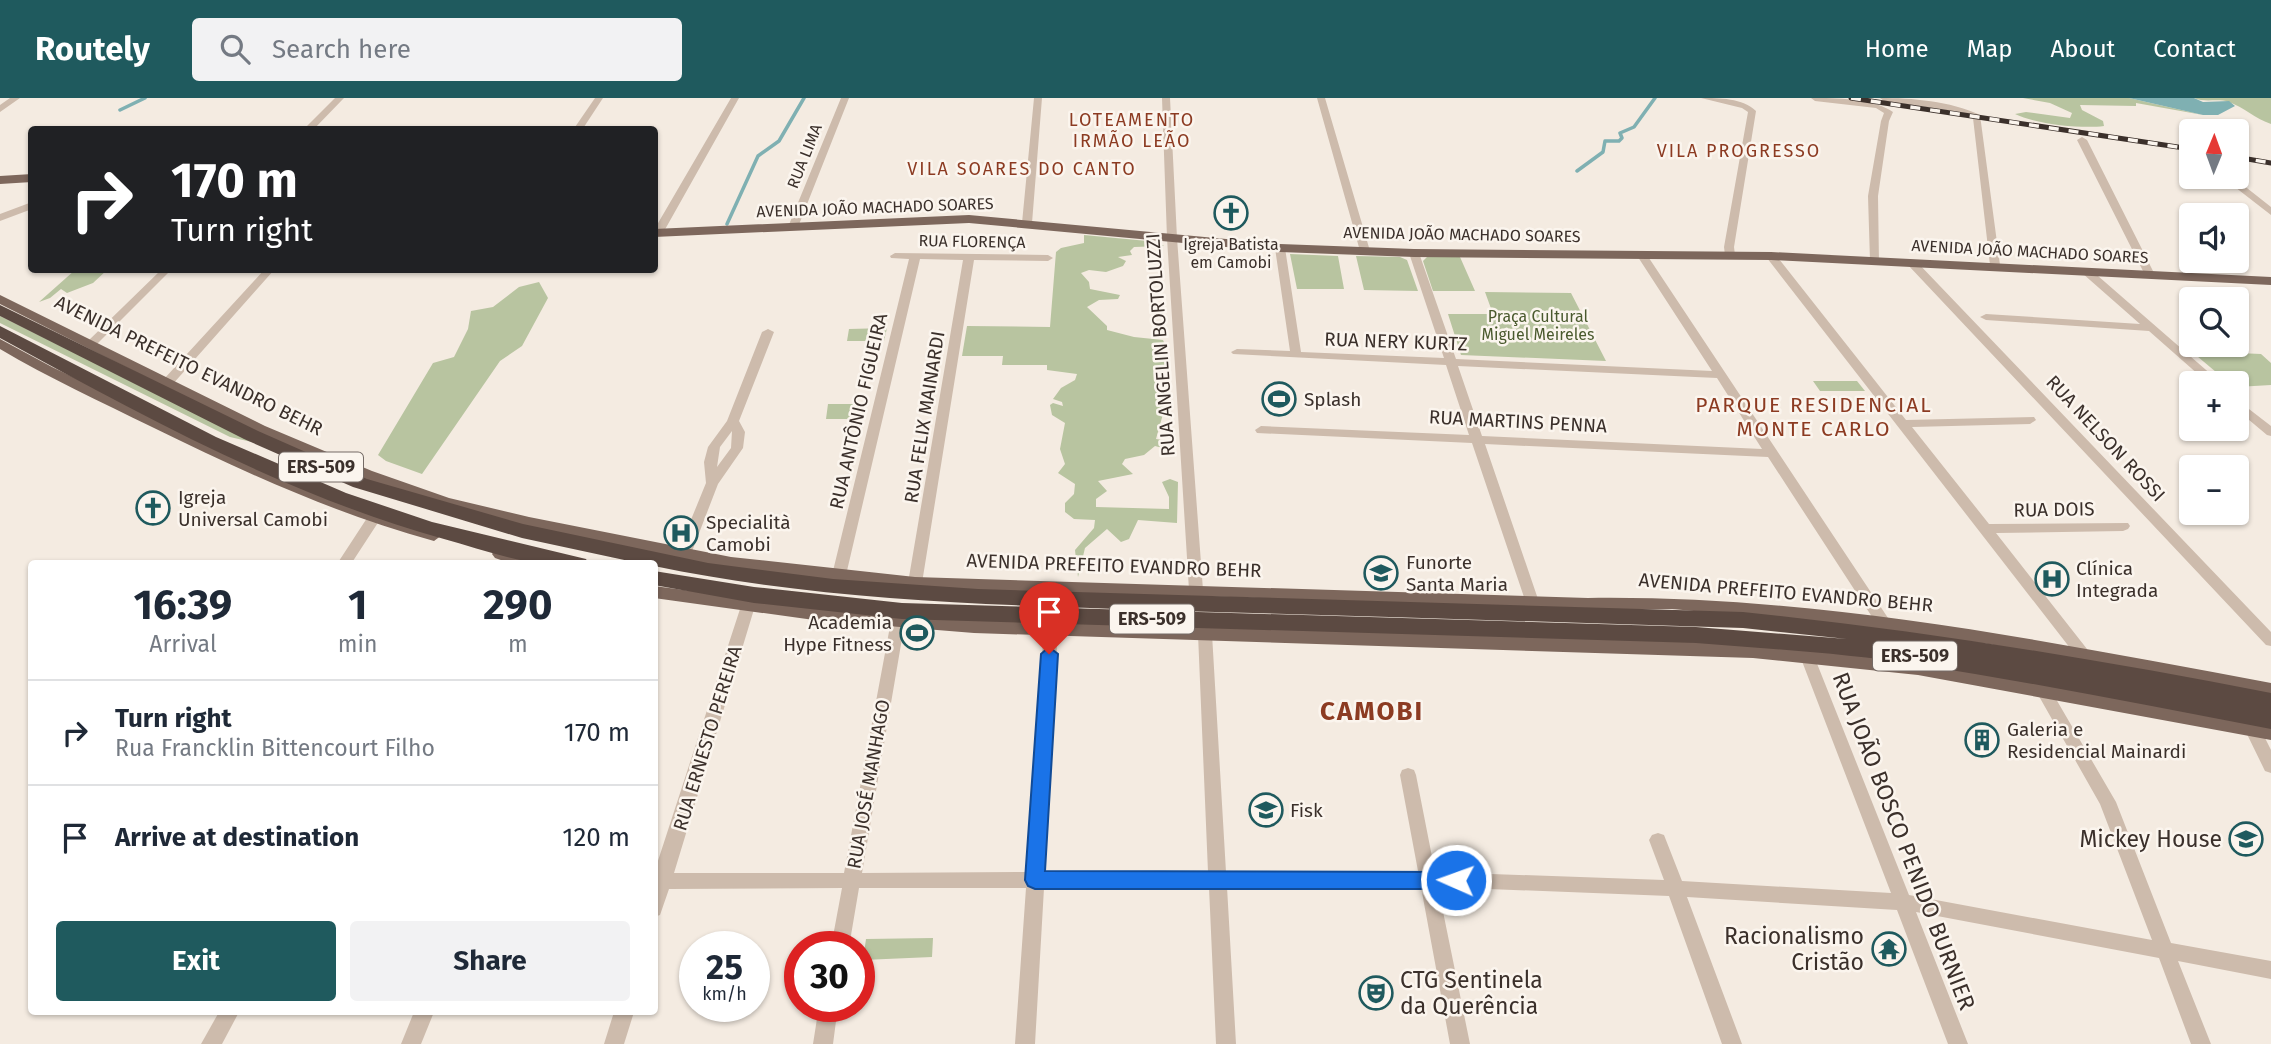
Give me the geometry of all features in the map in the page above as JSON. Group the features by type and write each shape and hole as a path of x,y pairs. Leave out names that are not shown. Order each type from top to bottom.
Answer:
{"highway":[{"name":"AVENIDA PREFEITO EVANDRO BEHR","path":"0,310 250,435 419,502 522,531 643,560"},
{"name":"ERS-509","path":"0,331 170,419 292,478 380,513 563,560"},
{"name":"ERS-509","path":"113,400 170,419"},
{"name":"ERS-509","path":"292,478 320,478 342,471"},
{"name":"ERS-509","path":"436,529 501,554"},
{"name":"AVENIDA PREFEITO EVANDRO BEHR","path":"664,565 767,579 1125,601 1531,608 1709,618 1927,640 2088,666 2271,702"},
{"name":"AVENIDA PREFEITO EVANDRO BEHR","path":"664,565 829,604 975,615 1748,638 1848,647 1958,662 2131,693 2265,727"},
{"name":"ERS-509","path":"767,579 839,575 913,588"},
{"name":"ERS-509","path":"1125,601 1196,590 1269,604"},
{"name":"ERS-509","path":"1602,614 1647,603 1709,618"},
{"name":"ERS-509","path":"748,607 829,604"},
{"path":"1504,631 1531,608"},
{"name":"ERS-509","path":"1416,628 1449,640 1480,630"},
{"name":"ERS-509","path":"1958,662 2045,691 2131,693"}],"main road":[{"path":"0,180 28,178"},
{"name":"AVENIDA JOÃO MACHADO SOARES","path":"658,233 969,219 1280,248 1414,253 1771,256 2149,273 2271,282"},
{"name":"AVENIDA PREFEITO EVANDRO BEHR","path":"0,299 342,471"},
{"name":"ERS-509","path":"0,343 8,353 113,400 268,477 374,518 521,560"},
{"name":"AVENIDA PREFEITO EVANDRO BEHR","path":"664,565 731,563 839,575"},
{"name":"AVENIDA PREFEITO EVANDRO BEHR","path":"913,588 1196,590 1531,608 1647,603 1883,622 2082,653 2271,690"},
{"name":"ERS-509","path":"658,593 748,607 898,621 1205,634 1700,647 1918,668 2265,727"}],"street":[{"path":"0,109 16,98"},
{"path":"311,126 340,98"},
{"path":"580,126 599,98"},
{"path":"658,230 735,98"},
{"name":"RUA LIMA","path":"793,227 845,98"},
{"path":"1027,223 1038,98"},
{"name":"RUA ANGELIN BORTOLUZZI","path":"1166,98 1172,238 1196,590"},
{"path":"1321,98 1365,251"},
{"path":"1705,98 1745,106 1752,111 1729,247 1730,255"},
{"path":"1815,98 1878,106 1889,112 1885,121 1873,196 1875,261"},
{"path":"1884,98 1975,114 1995,265"},
{"path":"2082,140 2149,273"},
{"path":"2242,189 2271,212"},
{"path":"0,218 28,207"},
{"path":"1280,248 1296,355"},
{"path":"1414,253 1531,608"},
{"path":"1641,254 1883,622"},
{"name":"RUA FLORENÇA","path":"895,256 1048,258"},
{"path":"1771,256 2082,653"},
{"name":"RUA ANTÔNIO FIGUEIRA","path":"839,575 915,257"},
{"name":"RUA FELIX MAINARDI","path":"913,588 969,257"},
{"name":"RUA NELSON ROSSI","path":"1912,262 2271,641"},
{"path":"2086,271 2201,371"},
{"path":"91,344 163,273"},
{"path":"168,382 266,273"},
{"path":"1986,317 2152,328"},
{"path":"712,483 709,462 723,432 733,421 768,332"},
{"name":"RUA NERY KURTZ","path":"1237,352 1721,375"},
{"path":"2249,413 2271,432"},
{"path":"1903,424 2030,420"},
{"path":"664,565 712,483 737,448 739,432 733,421"},
{"name":"RUA MARTINS PENNA","path":"1261,430 1773,453"},
{"path":"348,560 374,518"},
{"name":"RUA DOIS","path":"1986,529 2123,526"},
{"name":"RUA ERNESTO PEREIRA","path":"659,881 748,607"},
{"name":"RUA JOSÉ MANHAGO","path":"842,931 898,621"},
{"path":"1025,1044 1051,628"},
{"path":"1205,634 1226,1044"},
{"name":"RUA JOÃO BOSCO PENIDO BURNIER","path":"1807,656 1958,1044"},
{"path":"2045,691 2108,802 2201,1044"},
{"path":"2265,727 2271,766"},
{"path":"1408,775 1460,1044"},
{"path":"1658,840 1732,1044"},
{"path":"659,881 1428,879 1674,888 1902,902 2271,970"},
{"path":"211,1044 227,1015"},
{"path":"411,1044 423,1015"},
{"path":"614,1044 623,1015"},
{"path":"823,1044 827,1022"}],"green space":[{"path":"2023,98 2129,98 2203,115 2136,103 2136,106 2080,105 2082,110 2103,121 2104,126 2071,126 2035,121 2015,114 2026,112 2070,118 2072,113 2050,103"},
{"path":"2194,98 2271,98 2271,124 2229,102"},
{"path":"1084,235 1158,242 1164,246 1134,247 1130,251 1132,255 1118,257 1126,261 1123,266 1106,272 1089,270 1081,273 1089,282 1090,289 1120,295 1118,299 1099,300 1087,307 1107,326 1107,330 1134,337 1163,340 1170,364 1170,377 1156,439 1168,441 1175,448 1170,450 1155,446 1144,455 1125,459 1122,464 1133,474 1098,481 1107,491 1096,499 1096,507 1169,509 1169,497 1162,482 1170,479 1178,482 1177,523 1138,520 1129,539 1121,542 1107,529 1085,548 1078,577 1075,550 1094,528 1095,520 1074,519 1065,512 1065,503 1074,494 1075,484 1058,473 1065,464 1060,449 1065,423 1052,415 1050,405 1053,403 1063,406 1062,402 1053,399 1061,388 1075,380 1077,374 1047,370 1047,365 1002,365 1003,356 962,356 967,326 1050,327 1056,252 1061,248 1084,243"},
{"path":"1290,254 1338,256 1344,289 1297,289"},
{"path":"1356,256 1400,257 1407,260 1418,291 1364,290"},
{"path":"1427,257 1460,257 1475,291 1433,291 1423,261"},
{"path":"72,273 104,273 93,283 67,293 61,289 50,298 39,302"},
{"path":"539,282 548,298 522,346 500,361 422,474 386,461 378,455 433,363 454,357 468,329 471,311 493,307 519,287"},
{"name":"Praça Cultural Miguel Meireles","path":"1485,292 1571,293 1606,361 1461,355 1448,314 1493,314"},
{"path":"0,316 256,443 230,437 0,323"},
{"path":"887,328 884,341 847,341 849,329"},
{"path":"2249,353 2261,354 2271,363 2271,385 2249,386 2249,371 2215,371 2198,357 2249,357"},
{"path":"1813,381 1857,381 1865,391 1820,391"},
{"path":"828,404 866,404 862,419 826,419"},
{"path":"933,938 932,957 875,959 875,939"}],"water":[{"path":"2129,98 2194,98 2203,102 2229,101 2235,106 2218,115 2203,115"}],"waterway":[{"path":"120,110 145,98"},
{"path":"727,224 758,156 779,141 804,98"},
{"path":"1577,171 1603,152 1605,141 1619,141 1622,138 1620,133 1634,127 1655,98"}],"railway":[{"path":"1851,98 2179,147"},
{"path":"2249,159 2271,163"}],"place":[{"name":"Igreja Batista em Camobi","path":"1231,213"},
{"name":"Splash","path":"1279,399"},
{"name":"Igreja Universal Camobi","path":"153,508"},
{"name":"Specialità Camobi","path":"681,533"},
{"name":"Funorte Santa Maria","path":"1381,573"},
{"name":"Clínica Integrada","path":"2052,579"},
{"name":"Academia Hype Fitness","path":"917,633"},
{"name":"Galeria e Residencial Mainardi","path":"1982,740"},
{"name":"Fisk","path":"1266,810"},
{"name":"Mickey House","path":"2246,839"},
{"name":"Racionalismo Cristão","path":"1889,949"},
{"name":"CTG Sentinela da Querência","path":"1376,993"}],"district":[{"name":"LOTEAMENTO IRMÃO LEÃO","path":"1132,130"},
{"name":"VILA PROGRESSO","path":"1739,151"},
{"name":"VILA SOARES DO CANTO","path":"1022,169"},
{"name":"PARQUE RESIDENCIAL MONTE CARLO","path":"1814,417"},
{"name":"CAMOBI","path":"1372,711"}],"route":[{"path":"1049,654 1035,880 1456,880"}]}
